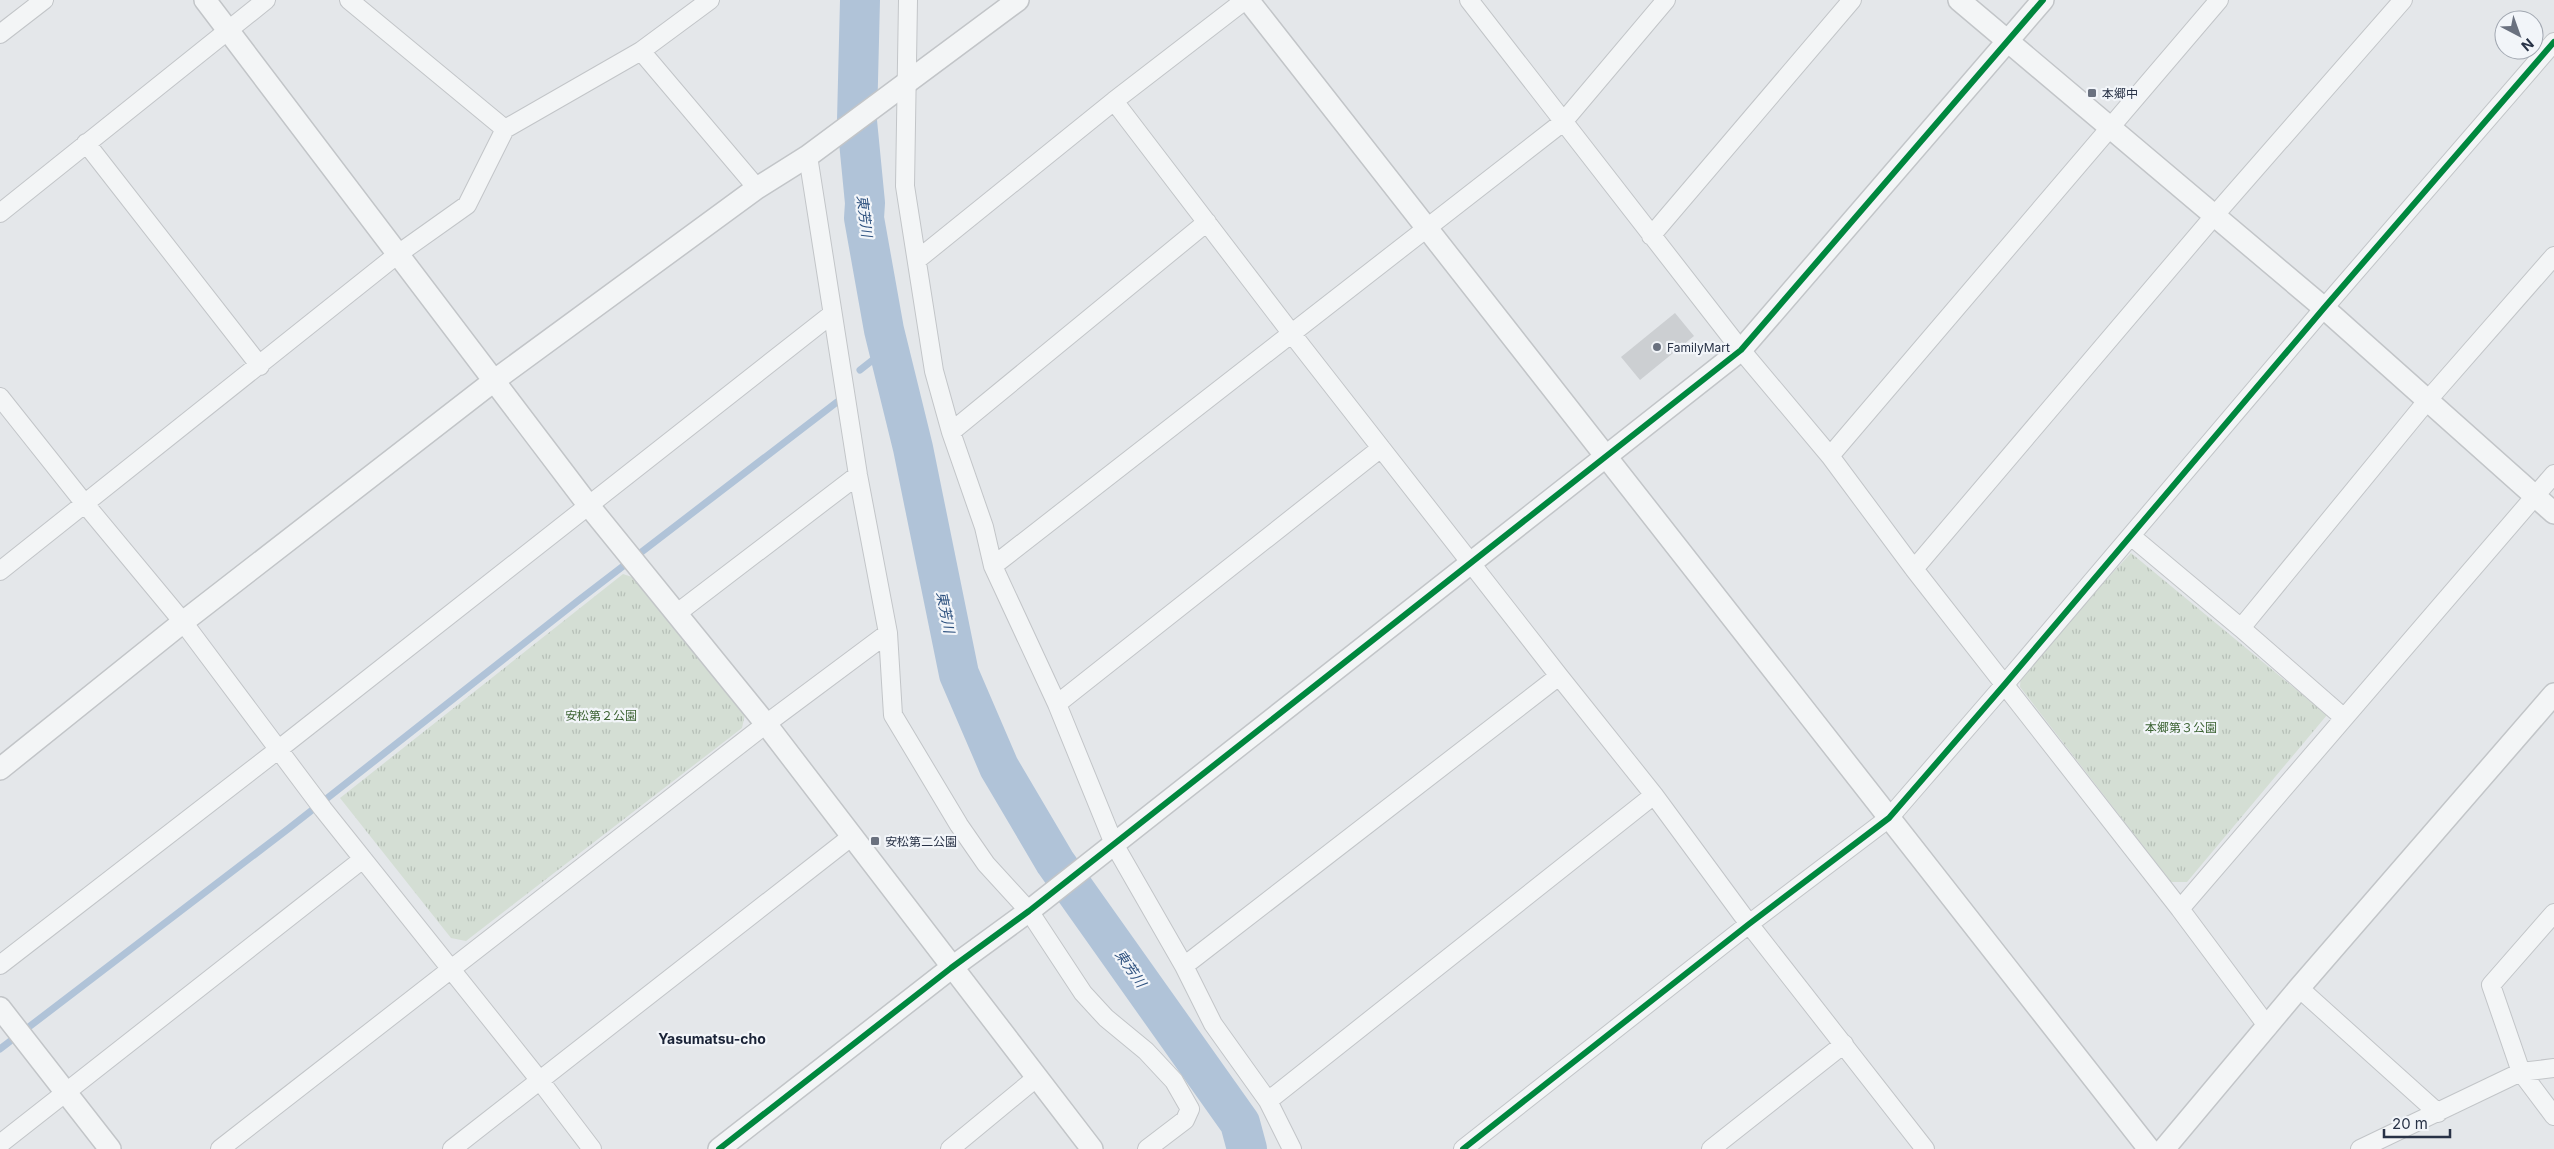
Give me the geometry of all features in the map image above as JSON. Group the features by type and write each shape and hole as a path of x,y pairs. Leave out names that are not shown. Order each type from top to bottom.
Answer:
{"street":[{"path":"0,34 44,0"},
{"path":"205,0 589,506 766,724 1092,1149"},
{"path":"0,213 228,28 266,0"},
{"path":"349,0 505,129"},
{"path":"0,571 260,366 398,254 467,205 505,129 641,51 710,0"},
{"path":"908,0 905,186 934,371 951,432 984,527 993,566 1056,704 1111,846 1184,966 1213,1024 1268,1101 1292,1149"},
{"path":"0,769 183,622 495,380 757,188 808,156 1018,0"},
{"path":"918,260 1114,101 1246,0 2149,1149"},
{"path":"1469,0 1741,350 1830,456 1914,569 2180,909 2268,1027"},
{"path":"993,566 1427,230 1563,122 1666,0"},
{"path":"1651,236 1852,0"},
{"path":"1959,0 2324,308 2554,513"},
{"path":"719,1149 952,968 1047,897 1470,561 1741,350 2043,0"},
{"path":"1830,456 2111,129 2219,0"},
{"path":"1914,569 2214,216 2403,0"},
{"path":"1463,1149 1749,924 1889,818 2324,308 2554,42"},
{"path":"641,51 757,188"},
{"path":"1114,101 1292,334 1654,795 1749,924 1925,1149"},
{"path":"86,143 260,366"},
{"path":"808,156 858,476 888,633 893,715 959,825 986,864 1029,911 1083,993 1106,1018 1146,1050 1174,1081 1190,1109 1185,1120 1147,1149"},
{"path":"951,432 1207,222"},
{"path":"2241,628 2427,401 2554,256"},
{"path":"0,964 279,749 832,314"},
{"path":"0,397 84,504 183,622 320,805 541,1082 592,1149"},
{"path":"1056,704 1382,448"},
{"path":"2180,909 2343,717 2554,474"},
{"path":"676,614 858,476"},
{"path":"2131,536 2343,717"},
{"path":"220,1149 766,724 888,633"},
{"path":"1184,966 1559,676"},
{"path":"2164,1149 2300,988 2554,694"},
{"path":"1268,1101 1654,795"},
{"path":"452,1149 541,1082 851,837"},
{"path":"0,1144 363,859"},
{"path":"2554,913 2491,986 2521,1072 2554,1116"},
{"path":"2300,988 2438,1113"},
{"path":"0,1008 110,1149"},
{"path":"1711,1149 1844,1044"},
{"path":"2360,1149 2521,1072 2554,1068"},
{"path":"950,1149 1036,1078"}],"green space":[{"name":"本郷第３公園","path":"2131,553 2327,715 2187,882 2171,882 2020,687 2021,672"},
{"name":"安松第２公園","path":"623,574 638,579 745,714 742,728 466,941 451,938 340,798"}],"building":[{"name":"FamilyMart","path":"1675,313 1694,336 1640,380 1621,357"}],"waterway":[{"name":"東芳川","path":"860,0 857,121 865,203 864,218 884,330 913,448 959,674 999,767 1055,862 1240,1123 1247,1149"},
{"path":"860,370 888,348"},
{"path":"0,1049 288,829 579,600 837,402"}],"cycle path":[{"path":"719,1149 951,968 1029,911 1741,350 2043,0"},
{"path":"1463,1149 1749,924 1889,818 2324,308 2554,42"}],"place":[{"name":"本郷中","path":"2092,93"},
{"name":"FamilyMart","path":"1657,347"},
{"name":"安松第二公園","path":"875,841"}],"district":[{"name":"Yasumatsu-cho","path":"712,1038"}]}
